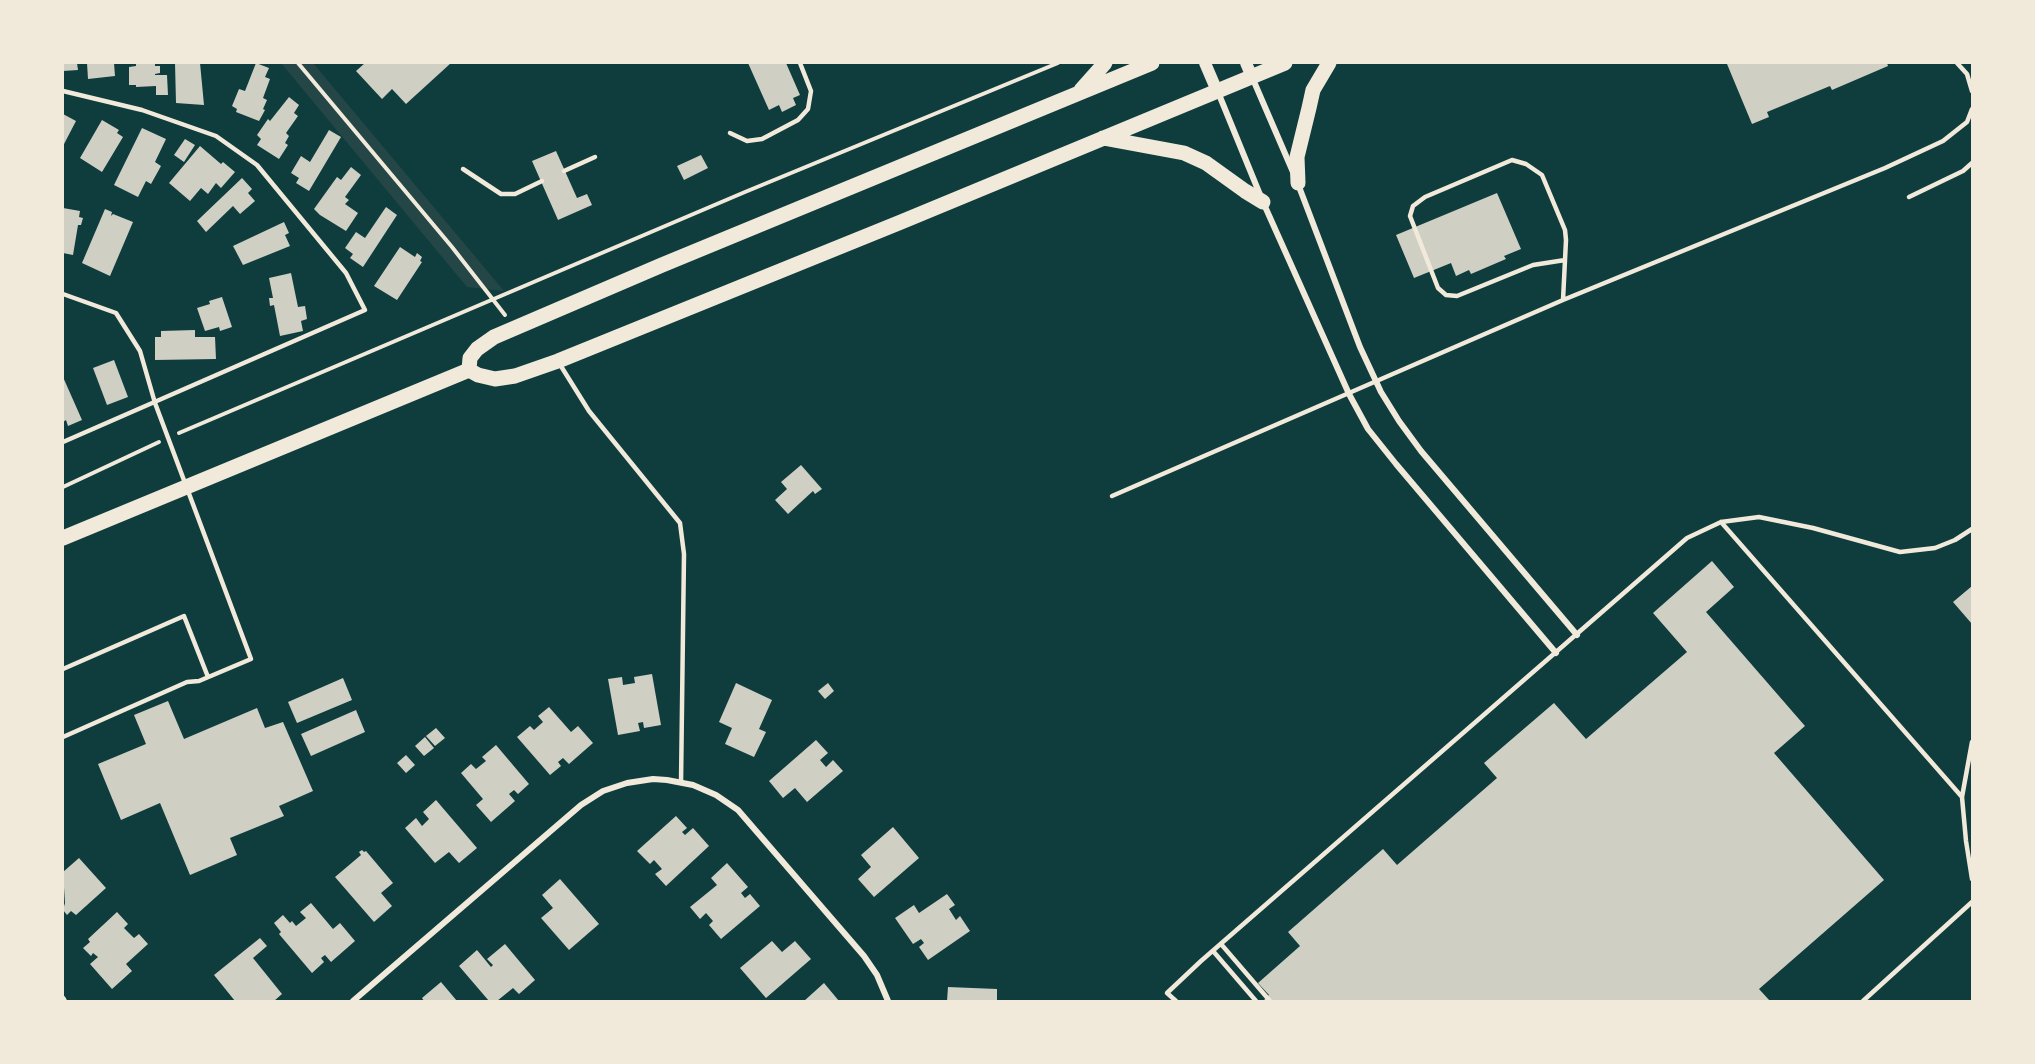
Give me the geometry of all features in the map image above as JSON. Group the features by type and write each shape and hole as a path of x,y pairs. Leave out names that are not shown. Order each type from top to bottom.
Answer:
{"main road":[{"path":"1079,93 1105,63"},
{"path":"469,370 470,358 477,349 494,337 515,327 1152,63"},
{"path":"1206,63 1217,91"},
{"path":"469,370 495,379 515,376 558,360 1217,91 1249,70 1285,63"},
{"path":"1298,183 1297,157 1313,90 1329,63"},
{"path":"1103,138 1184,153 1206,163 1263,202"},
{"path":"63,538 469,370"}],"street":[{"path":"1249,70 1298,183 1360,347 1399,421 1421,451 1577,635"},
{"path":"1217,91 1263,202 1349,394 1368,429 1556,653"},
{"path":"353,1001 581,805 603,791 619,785 653,779 693,785 716,795 738,810 864,956 877,975 888,1001"}],"lane":[{"path":"730,133 747,141 762,139 798,120 808,109 811,91 800,63"},
{"path":"1957,63 1967,74 1972,91"},
{"path":"63,91 142,110 216,136 257,165 346,273 365,310 156,403 63,441"},
{"path":"1112,496 1563,300 1875,172 1943,141 1967,122 1972,109"},
{"path":"564,171 595,157"},
{"path":"1563,300 1565,260 1564,230 1542,175 1526,164 1512,160 1425,197 1413,206 1410,216 1438,288 1446,296 1457,296 1533,265 1565,260"},
{"path":"1909,197 1963,171 1972,163"},
{"path":"463,169 501,194 515,194 542,181"},
{"path":"63,294 116,314 140,351 156,403 251,659 200,681 187,682 63,737"},
{"path":"558,360 589,411 680,523 684,554 681,783"},
{"path":"1176,1001 1167,993 1213,951 1688,538 1721,522 1759,517 1813,528 1900,552 1935,548 1955,540 1972,529"},
{"path":"1721,522 1962,797"},
{"path":"63,669 184,616 208,676"},
{"path":"1972,742 1962,797 1972,879"},
{"path":"1863,1001 1972,902"},
{"path":"1221,944 1270,1001"},
{"path":"1213,951 1256,1001"}],"path":[{"path":"298,63 452,247 515,327"},
{"path":"63,487 169,438 745,192 1058,63"}],"shaded area":[{"path":"281,63 313,63 504,291 467,287"}],"building":[{"path":"63,63 77,63 78,70 63,71"},
{"path":"87,63 114,63 115,76 88,79"},
{"path":"136,63 155,63 155,66 160,66 160,73 155,75 167,75 168,95 156,95 156,86 129,85 129,67 136,66"},
{"path":"175,63 200,63 204,105 176,103"},
{"path":"256,63 269,68 265,77 270,79 263,98 267,100 263,109 265,110 259,121 236,112 237,109 232,106 239,89 245,91"},
{"path":"365,63 451,63 406,104 392,89 382,99 356,71"},
{"path":"748,63 786,63 800,95 793,98 796,105 782,112 779,105 769,110"},
{"path":"1728,63 1887,63 1888,66 1832,90 1830,86 1767,112 1769,117 1752,124"},
{"path":"289,97 299,105 294,113 298,116 286,133 289,136 285,143 288,145 279,159 257,145 261,139 257,135 268,119 270,121"},
{"path":"63,114 76,121 63,146"},
{"path":"102,120 119,130 117,133 123,137 102,172 80,158"},
{"path":"142,128 166,139 155,162 161,166 151,184 146,181 138,197 114,185"},
{"path":"329,130 341,137 309,191 296,183 299,178 291,173 301,156 310,162"},
{"path":"185,139 195,145 184,162 174,155"},
{"path":"200,146 221,164 223,162 235,172 221,188 216,183 208,194 201,188 190,201 169,183"},
{"path":"556,151 577,198 587,194 592,205 558,220 532,161"},
{"path":"701,155 708,168 684,180 677,166"},
{"path":"351,167 361,175 345,197 349,200 345,204 358,213 346,231 314,209 337,177 341,180"},
{"path":"242,178 252,189 248,193 255,201 240,214 233,206 206,232 197,221"},
{"path":"1497,193 1521,249 1504,256 1506,259 1471,274 1469,270 1456,276 1451,263 1414,278 1396,235"},
{"path":"386,207 397,215 363,267 350,258 353,254 345,248 356,232 365,238"},
{"path":"63,208 80,211 79,217 83,218 81,225 78,225 73,255 63,253"},
{"path":"105,209 112,212 111,216 113,214 133,222 110,276 82,263"},
{"path":"284,222 289,233 285,235 290,246 243,265 233,246"},
{"path":"400,247 415,257 417,253 422,257 420,261 422,262 397,300 374,286"},
{"path":"291,273 298,307 305,306 307,319 301,321 303,331 280,336 274,305 270,306 269,298 273,298 269,278"},
{"path":"222,297 232,327 220,331 219,327 205,331 197,308"},
{"path":"195,330 195,337 215,337 216,359 155,360 155,337 161,337 161,331"},
{"path":"114,360 128,397 107,405 93,368"},
{"path":"63,377 82,420 68,426 66,420 63,422"},
{"path":"801,465 822,489 815,494 813,491 788,514 775,500 787,489 781,482"},
{"path":"1712,561 1734,587 1706,612 1805,726 1774,753 1884,880 1759,989 1770,1001 1263,1001 1269,995 1258,983 1300,946 1288,932 1383,849 1397,865 1497,778 1484,763 1554,703 1586,739 1687,652 1653,613"},
{"path":"1972,586 1972,624 1953,602"},
{"path":"652,674 661,725 644,728 643,722 638,723 640,731 618,735 608,679 622,677 623,685 635,683 634,677"},
{"path":"343,678 352,700 297,723 288,702"},
{"path":"736,683 772,700 759,729 766,732 754,757 725,744 732,728 719,722"},
{"path":"828,683 834,691 825,699 818,691"},
{"path":"168,701 184,739 257,708 265,728 283,722 313,791 279,806 284,816 230,838 237,855 190,875 160,803 121,820 98,764 146,744 134,715"},
{"path":"549,707 571,732 578,726 593,743 569,764 563,758 558,762 561,766 550,775 517,737 530,726 534,730 543,722 538,716"},
{"path":"356,710 365,732 311,756 301,734"},
{"path":"436,728 445,738 435,746 426,736"},
{"path":"425,737 434,748 424,756 415,746"},
{"path":"816,740 828,753 820,760 826,767 833,760 843,771 807,802 795,788 783,798 769,781"},
{"path":"496,745 529,784 518,794 514,790 509,794 515,801 491,822 476,805 483,799 461,773 471,764 476,769 486,761 482,757"},
{"path":"406,755 415,765 406,773 397,763"},
{"path":"436,800 477,848 459,863 449,852 435,863 405,828 416,818 422,826 429,819 423,812"},
{"path":"676,816 687,828 682,832 685,835 693,828 709,846 666,886 655,874 662,869 654,860 650,864 637,851"},
{"path":"893,827 919,858 874,897 858,879 871,867 861,855"},
{"path":"366,851 393,883 381,893 392,906 374,922 335,877 361,855 359,852"},
{"path":"79,858 106,888 76,915 71,911 67,915 63,910 65,903 63,872"},
{"path":"727,863 748,887 741,893 745,898 750,894 760,906 721,939 709,925 713,921 706,913 700,919 690,907 717,885 711,878"},
{"path":"560,879 599,924 569,950 541,918 553,908 542,895"},
{"path":"947,894 955,905 949,909 956,920 960,916 970,931 928,960 919,947 924,943 921,939 913,944 895,918 914,905 919,913"},
{"path":"311,903 333,929 340,923 355,941 331,962 325,955 321,958 324,962 312,973 279,934 281,932 274,923 283,915 296,926 306,918 300,912"},
{"path":"117,912 128,924 124,928 134,938 139,934 148,944 126,964 132,971 112,989 90,964 98,957 93,953 91,956 83,948 90,942 88,939"},
{"path":"260,938 267,946 253,958 282,994 274,1001 235,1001 214,975"},
{"path":"772,941 782,952 795,941 811,959 766,998 740,968"},
{"path":"505,944 535,980 519,994 513,988 497,1001 489,1001 459,966 477,950 491,967 493,965 487,959"},
{"path":"441,982 457,1001 424,1001 422,998"},
{"path":"824,983 839,1001 804,1001"},
{"path":"948,987 997,989 997,1001 947,1001"}]}
